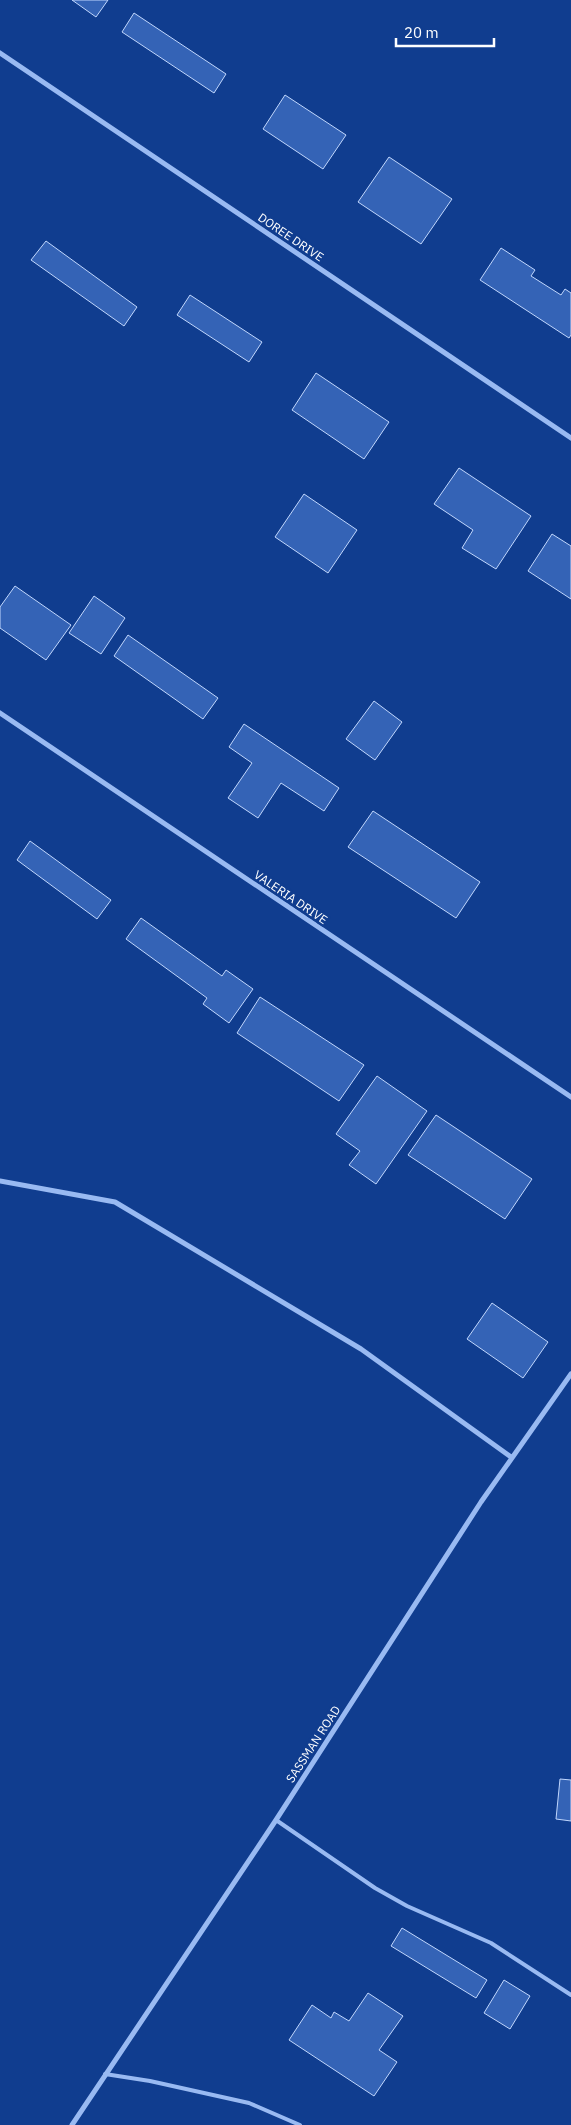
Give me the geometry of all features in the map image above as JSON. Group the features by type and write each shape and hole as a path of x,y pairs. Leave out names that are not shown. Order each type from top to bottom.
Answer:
{"street":[{"name":"DOREE DRIVE","path":"0,53 571,438"},
{"name":"VALERIA DRIVE","path":"0,713 571,1097"},
{"path":"0,1181 116,1202 361,1350 511,1457"},
{"name":"SASSMAN ROAD","path":"72,2125 276,1820 511,1457 571,1374"}],"lane":[{"path":"276,1820 375,1888 407,1906 491,1943 571,1995"},
{"path":"105,2074 150,2081 249,2103 300,2125"}],"building":[{"path":"72,0 108,0 96,17"},
{"path":"134,13 226,74 214,93 122,32"},
{"path":"285,95 346,135 323,169 263,129"},
{"path":"389,157 452,199 421,244 358,202"},
{"path":"46,241 137,307 124,326 31,260"},
{"path":"501,248 535,270 531,276 561,295 565,289 571,293 571,335 569,338 480,280"},
{"path":"190,295 262,342 249,362 177,315"},
{"path":"316,373 389,422 364,459 292,410"},
{"path":"459,468 531,516 496,569 462,548 473,530 434,504"},
{"path":"304,494 357,530 328,573 275,537"},
{"path":"552,534 571,546 571,599 528,571"},
{"path":"15,586 71,625 46,660 0,628 0,607"},
{"path":"94,596 125,618 101,654 69,633"},
{"path":"128,635 218,698 203,719 114,656"},
{"path":"374,701 402,722 375,760 346,739"},
{"path":"244,724 339,788 324,811 281,783 258,818 228,798 252,763 229,747"},
{"path":"373,811 480,882 456,918 348,847"},
{"path":"30,841 111,900 97,919 17,860"},
{"path":"141,918 222,976 226,970 253,989 229,1023 203,1004 207,998 126,939"},
{"path":"260,997 364,1065 339,1101 237,1033"},
{"path":"377,1076 427,1111 376,1184 349,1165 360,1151 336,1134"},
{"path":"436,1115 532,1179 505,1219 408,1155"},
{"path":"492,1303 548,1342 523,1378 467,1339"},
{"path":"560,1779 571,1780 571,1821 556,1819"},
{"path":"402,1928 487,1980 476,1998 391,1946"},
{"path":"504,1980 530,1996 510,2029 484,2013"},
{"path":"368,1993 403,2016 379,2050 397,2062 374,2096 289,2040 312,2005 331,2018 334,2012 349,2021"}]}
